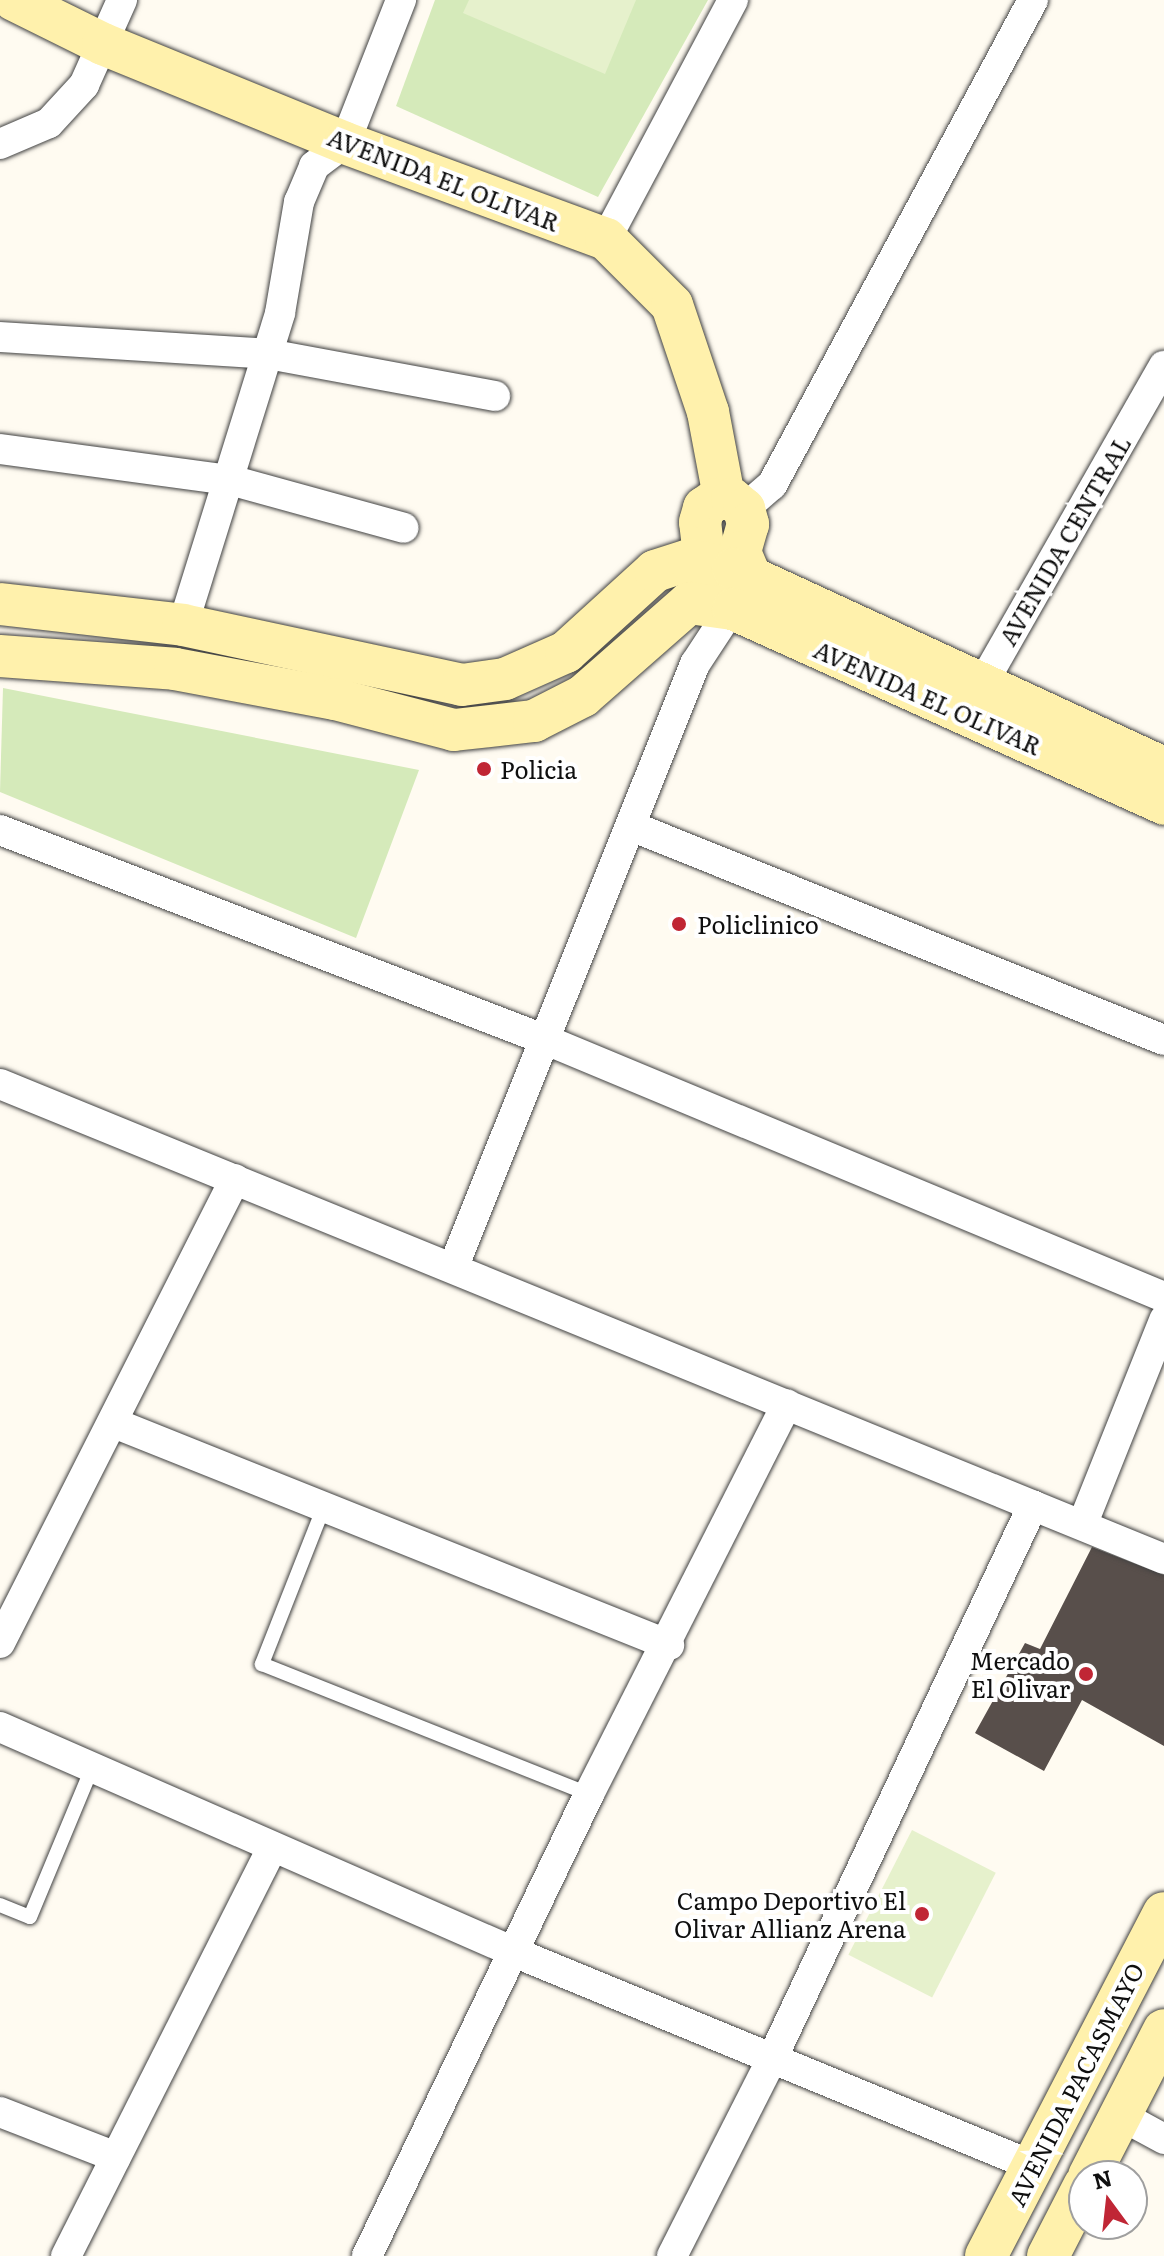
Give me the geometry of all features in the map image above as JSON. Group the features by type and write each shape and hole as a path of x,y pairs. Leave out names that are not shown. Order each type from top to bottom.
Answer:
{"street":[{"name":"AVENIDA EL OLIVAR","path":"0,656 175,669 335,699 454,730 534,721 583,696 689,603 723,548 708,412 672,305 606,239 345,143 103,44 14,0"},
{"path":"0,144 49,123 84,85 122,0"},
{"path":"183,625 280,313 299,202 314,166 345,143 401,0"},
{"path":"606,239 733,0"},
{"path":"453,1268 695,664 723,548 772,485 1033,0"},
{"path":"0,337 268,354 495,396"},
{"name":"AVENIDA CENTRAL","path":"973,699 1164,366"},
{"path":"0,449 230,480 404,528"},
{"name":"AVENIDA EL OLIVAR","path":"723,548 973,699 1164,804"},
{"path":"0,604 183,625 462,685 505,679 566,652 655,571 723,548"},
{"path":"973,699 1164,768"},
{"path":"631,826 1164,1040"},
{"path":"0,830 546,1040 1164,1297"},
{"path":"0,1084 1083,1523 1164,1559"},
{"path":"0,1643 235,1179"},
{"path":"1083,1523 1164,1320"},
{"path":"367,2256 516,1953 589,1794 669,1645 787,1404"},
{"path":"114,1423 669,1645"},
{"path":"672,2256 772,2059 1033,1505"},
{"path":"0,1727 516,1953 1033,2166"},
{"path":"66,2256 273,1847"},
{"name":"AVENIDA PACASMAYO","path":"986,2256 1164,1913"},
{"path":"1097,2160 1164,2030"},
{"path":"0,2112 116,2157"},
{"path":"1120,2115 1164,2139"},
{"path":"1048,2256 1068,2217"}],"lane":[{"path":"323,1509 262,1664 589,1794"},
{"path":"0,1905 30,1917 92,1768"}],"green space":[{"path":"435,0 708,0 598,197 396,106"},
{"path":"469,0 636,0 605,74 463,13"},
{"path":"3,688 419,770 356,938 0,792"},
{"name":"Campo Deportivo El Olivar Allianz Arena","path":"912,1830 996,1873 932,1997 848,1955"}],"building":[{"name":"Mercado El Olivar","path":"1092,1547 1164,1575 1164,1746 1082,1700 1044,1771 975,1733 1025,1643 1040,1649"}],"place":[{"name":"Policia","path":"484,769"},
{"name":"Policlinico","path":"679,924"},
{"name":"Mercado El Olivar","path":"1086,1674"},
{"name":"Campo Deportivo El Olivar Allianz Arena","path":"922,1914"}]}
